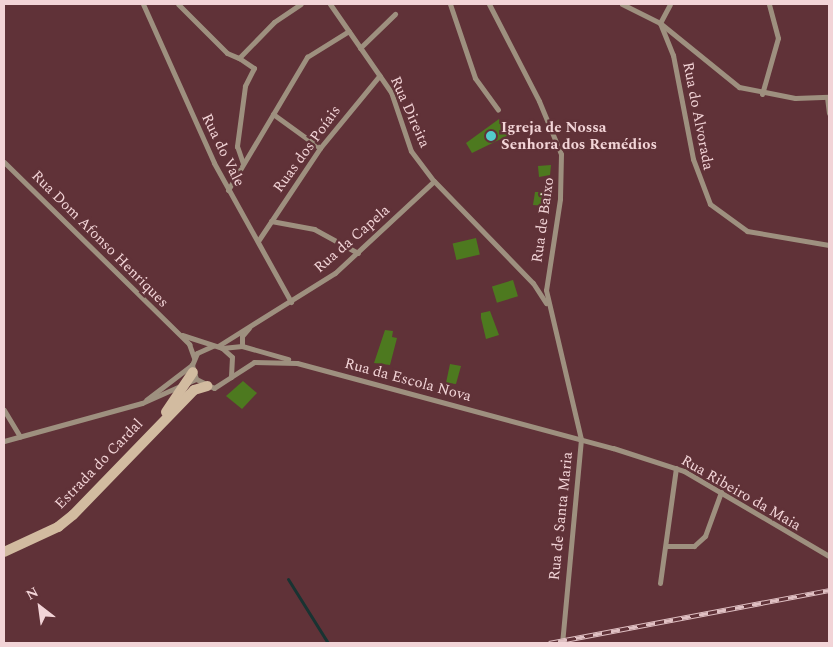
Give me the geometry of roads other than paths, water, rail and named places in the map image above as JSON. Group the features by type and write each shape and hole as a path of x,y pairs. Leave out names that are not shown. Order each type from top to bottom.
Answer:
{"street":[{"name":"Rua do Vale","path":"143,4 228,190 291,302"},
{"path":"178,4 228,53 254,68 245,86 237,146 243,163"},
{"path":"239,58 274,22 301,4"},
{"path":"450,4 475,78 498,110"},
{"name":"Rua de Baixo","path":"489,4 539,101 561,154 560,199 546,290 548,306"},
{"path":"622,4 660,24 729,80 762,94 816,100 828,97 829,113"},
{"path":"660,24 670,4"},
{"path":"762,94 778,38 769,4"},
{"name":"Rua Direita","path":"333,5 391,92 411,151 434,181 533,283 548,306"},
{"path":"360,48 395,14"},
{"name":"Rua do Alvorada","path":"660,24 673,55 693,159 710,204 748,231 829,245"},
{"path":"228,190 307,57 349,31"},
{"name":"Ruas dos Poíais","path":"258,241 320,148 380,75"},
{"path":"273,114 320,148"},
{"name":"Rua Dom Afonso Henriques","path":"4,162 180,334 194,358"},
{"name":"Rua da Capela","path":"218,347 254,322 291,302 358,253 434,181"},
{"path":"271,221 314,229 358,253"},
{"name":"Rua de Santa Maria","path":"548,306 581,439 562,643"},
{"path":"242,346 242,336 254,322"},
{"name":"Rua Dom Afonso Henriques","path":"180,334 218,347"},
{"path":"218,347 234,364 231,377 221,386 206,386 193,372 194,358 202,349 218,347 242,346 297,363"},
{"name":"Rua da Escola Nova","path":"231,377 254,362 297,363 581,439"},
{"path":"142,403 193,372"},
{"name":"Estrada do Cardal","path":"160,422 193,372"},
{"path":"4,441 142,403 184,383"},
{"name":"Estrada do Cardal","path":"4,552 58,527 74,515 160,422 194,390 206,386"},
{"path":"4,410 20,437"},
{"name":"Rua Ribeiro da Maia","path":"581,439 676,468 721,492 829,556"},
{"path":"660,582 676,468"},
{"path":"666,546 694,546 699,541 721,492"}],"waterway":[{"path":"288,579 328,643"}],"railway":[{"path":"549,643 829,590"}],"place":[{"name":"Igreja de Nossa Senhora dos Remédios","path":"491,136"}]}
